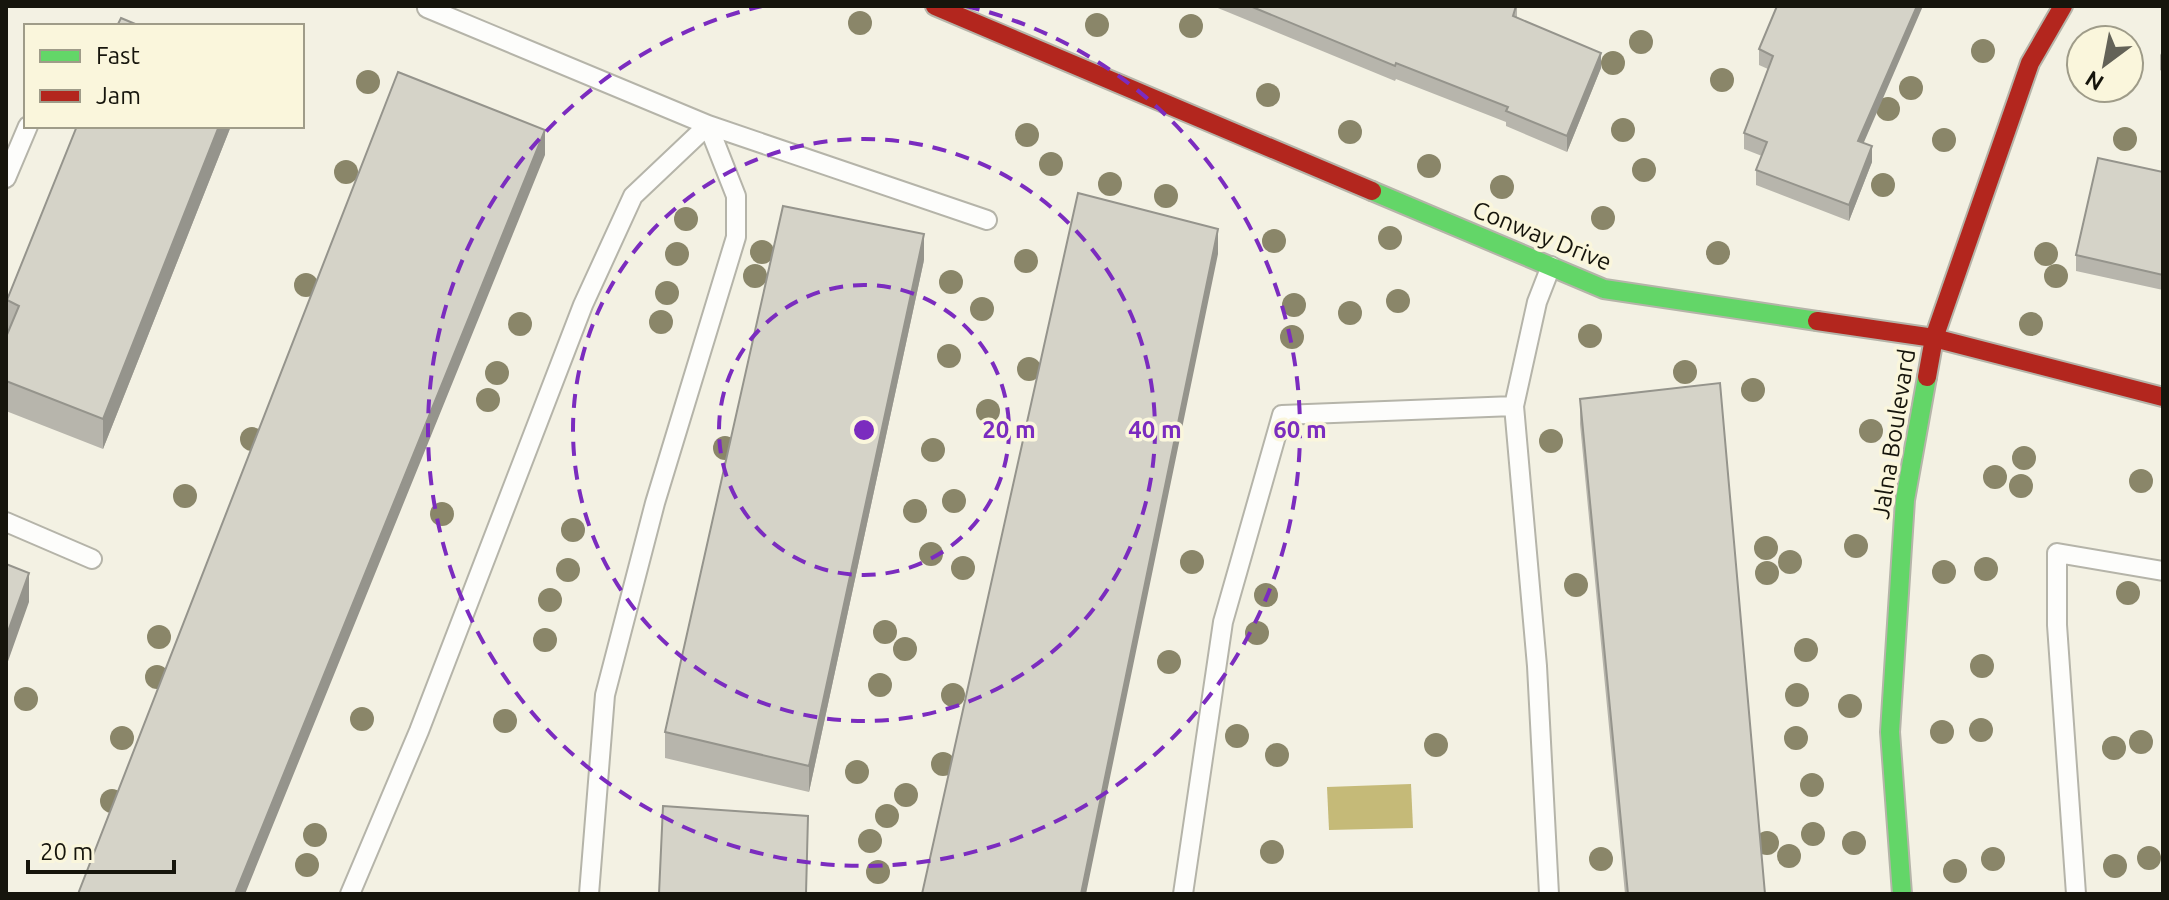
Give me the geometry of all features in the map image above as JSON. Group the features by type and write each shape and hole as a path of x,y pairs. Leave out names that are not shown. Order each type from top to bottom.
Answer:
{"street":[{"name":"Conway Drive","path":"935,6 1604,289 1934,338 2163,397"},
{"name":"Jalna Boulevard","path":"1902,894 1890,732 1905,500 1934,338 2030,63 2063,6"}],"lane":[{"path":"427,8 708,125 987,220"},
{"path":"350,894 419,731 583,305 633,196 708,125"},
{"path":"589,894 605,695 655,503 736,237 736,196 708,125"},
{"path":"6,178 27,128"},
{"path":"1549,894 1537,666 1514,406 1537,302 1551,266"},
{"path":"1183,894 1223,622 1282,415 1514,406"},
{"path":"6,522 92,559"},
{"path":"2076,894 2057,625 2057,553 2163,571"}],"shaded area":[{"path":"1411,784 1413,828 1329,830 1327,787"}],"building":[{"path":"1250,6 1516,6 1513,16 1601,53 1567,136 1506,111 1508,107 1396,63 1395,66"},
{"path":"1777,6 1917,6 1858,141 1872,146 1849,205 1756,170 1767,142 1744,133 1773,56 1759,49"},
{"path":"121,18 135,24 118,24"},
{"path":"398,72 545,130 235,894 78,894"},
{"path":"76,128 218,128 103,419 6,381 6,337 19,306 7,300"},
{"path":"2098,158 2163,172 2163,275 2076,255"},
{"path":"1078,193 1218,229 1081,894 922,894"},
{"path":"783,206 924,234 809,766 665,732"},
{"path":"1720,383 1765,894 1628,894 1580,399"},
{"path":"6,564 29,573 6,637"},
{"path":"663,806 808,816 806,894 659,894"}],"traffic: fast":[{"path":"1372,191 1604,289 1817,321"},
{"path":"1902,894 1890,732 1905,500 1927,377"}],"traffic: jam":[{"path":"935,6 1372,191"},
{"path":"1927,377 1934,338 2030,63 2063,6"},
{"path":"1817,321 1934,338 2163,397"}]}
